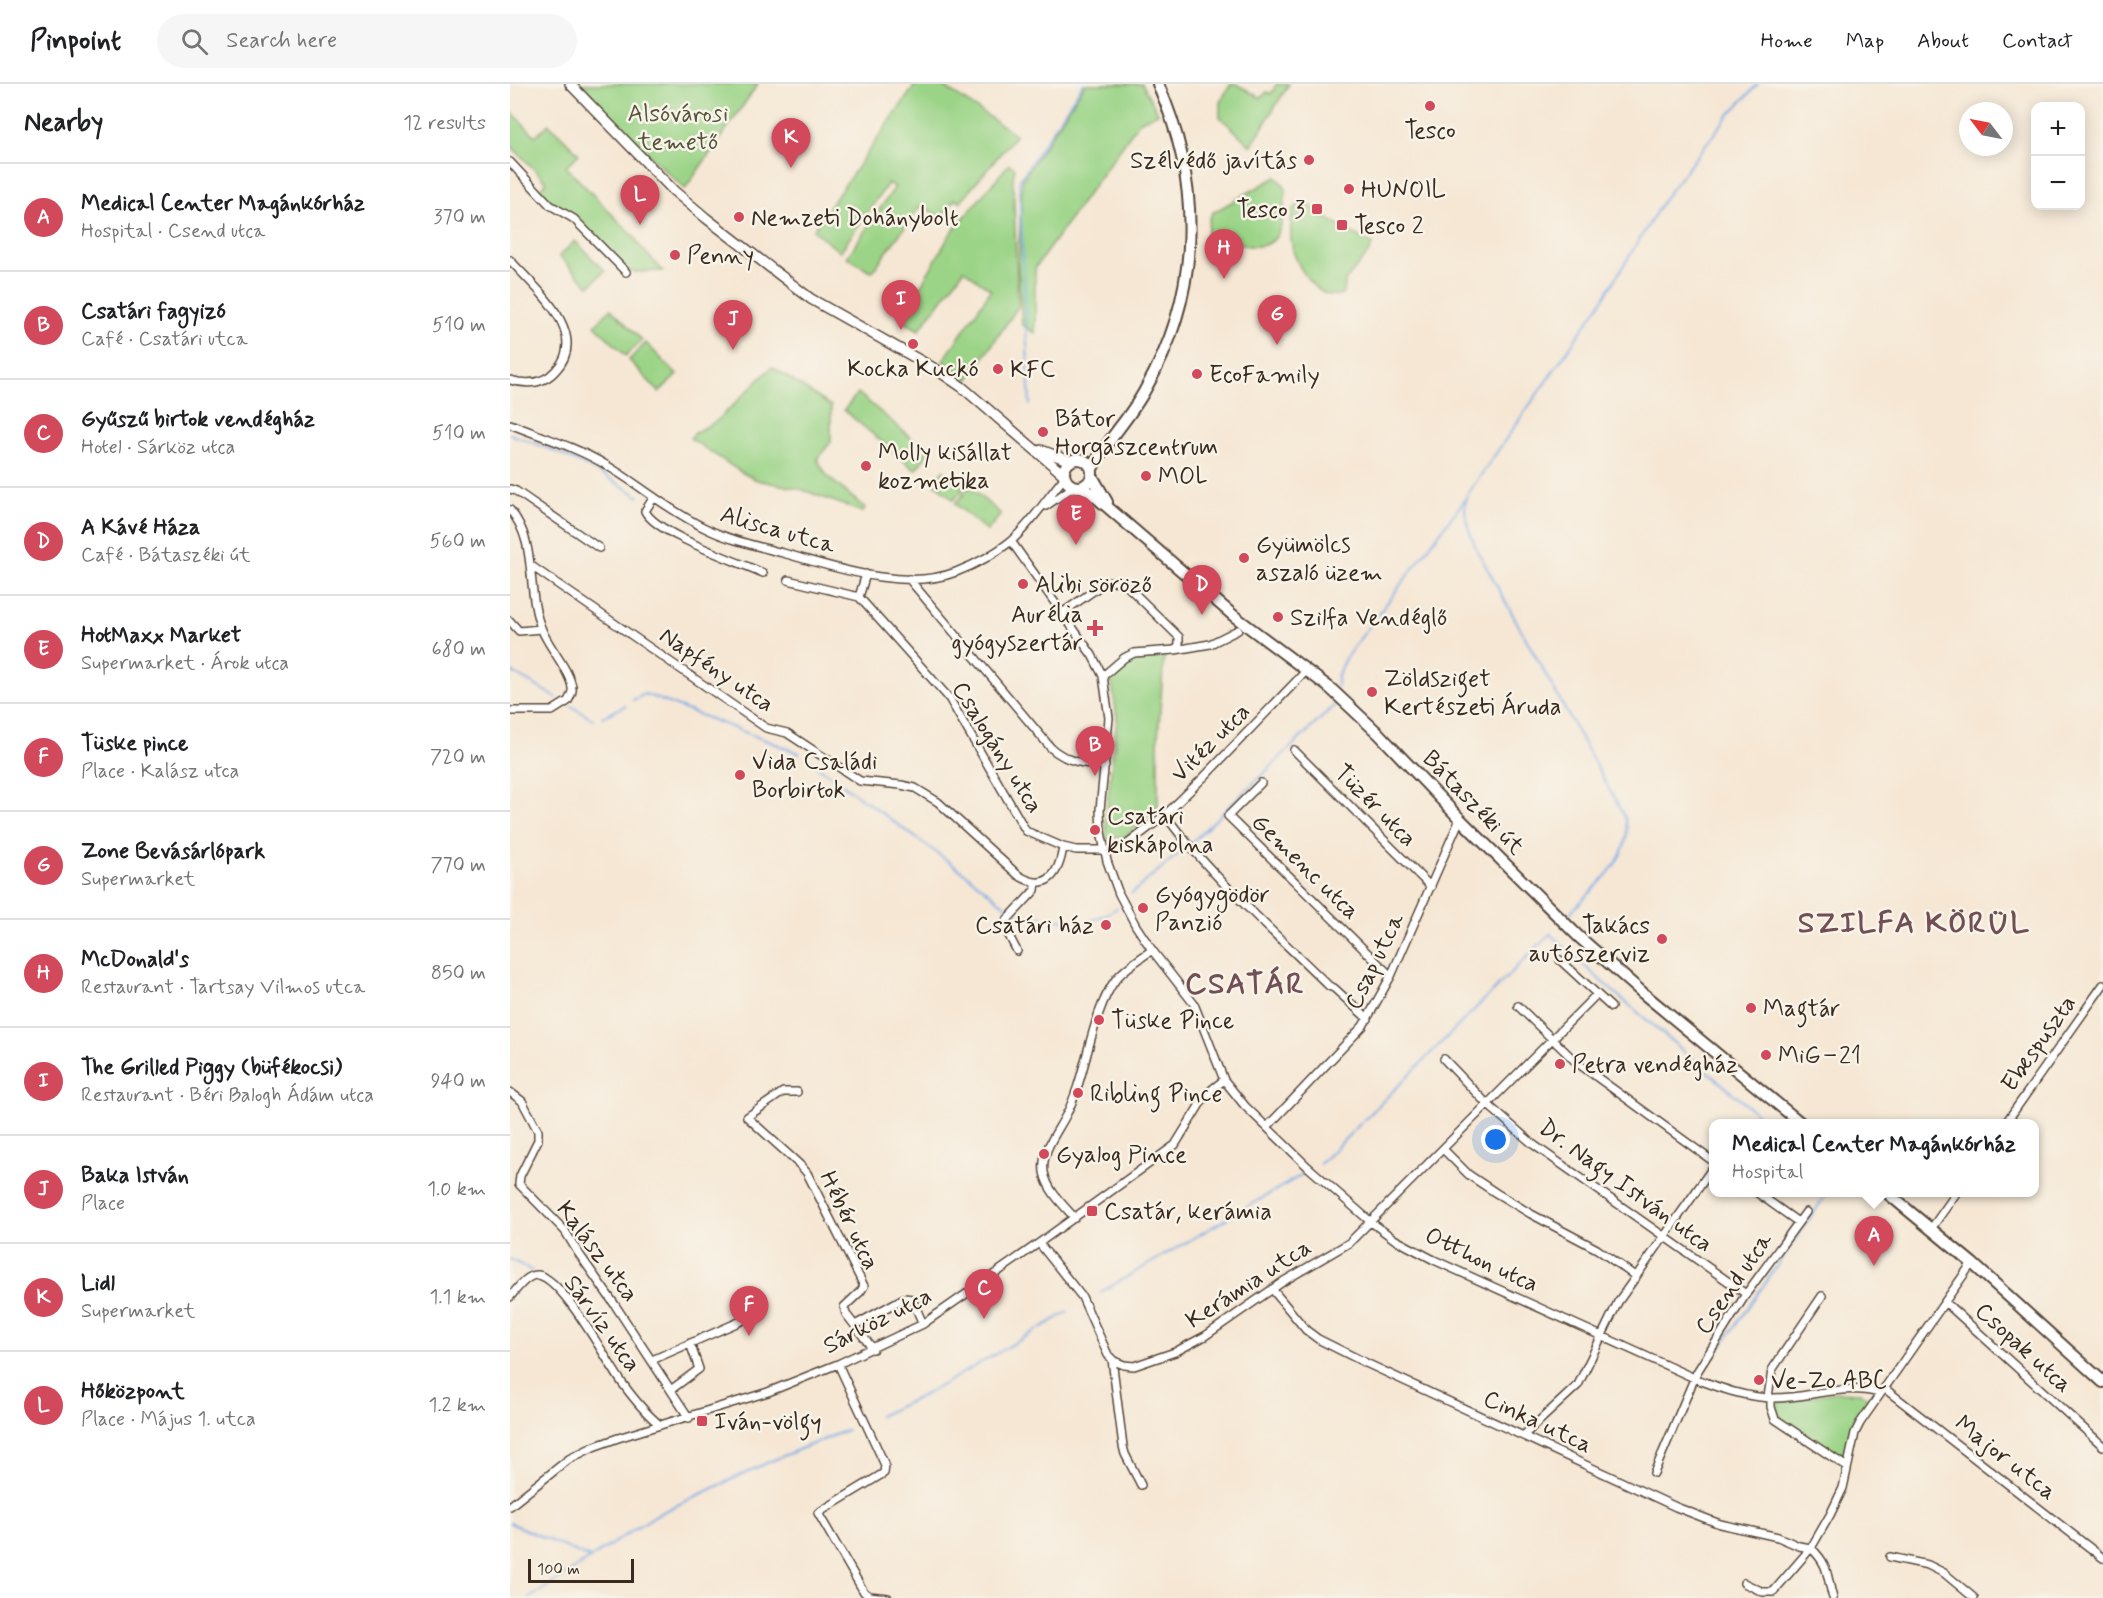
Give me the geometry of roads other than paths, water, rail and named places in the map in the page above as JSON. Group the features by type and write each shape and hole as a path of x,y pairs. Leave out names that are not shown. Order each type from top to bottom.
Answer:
{"main road":[{"path":"1077,487 1087,484 1113,436 1136,406 1161,360 1177,320 1186,279 1190,229 1187,187 1175,128 1158,84"},
{"path":"1113,436 1093,451 1065,466 1064,476 1068,484 1077,487 1114,512"},
{"path":"1074,460 1087,462 1114,512"},
{"name":"Bátaszéki út","path":"1114,512 1241,622 1306,669 1359,715 1567,926 1644,994 1796,1119"},
{"path":"1892,1197 1972,1263 2103,1382"}],"street":[{"path":"570,84 674,191 788,283 811,299 950,378 1064,476"},
{"path":"510,162 550,205 574,219 626,272"},
{"path":"510,260 555,311 566,329 568,341 567,354 561,366 549,378 536,383 510,380"},
{"name":"Alisca utca","path":"510,424 589,455 677,514 708,530 866,574 909,579 955,573 1011,541 1039,511 1064,476"},
{"path":"1028,444 1074,460"},
{"name":"Alisca utca","path":"1039,511 1077,487"},
{"path":"510,489 599,548"},
{"path":"654,497 645,511 648,517 669,532 763,573"},
{"path":"510,510 521,524 526,538 535,604 541,629 572,687 568,701 552,711 510,711"},
{"path":"1011,541 1092,655 1103,676 1124,658 1134,653 1175,650 1210,644 1238,630"},
{"name":"Napfény utca","path":"530,565 766,728 787,733 860,782 901,784 926,794 1018,875 1029,882 1036,883"},
{"path":"788,580 859,597 866,574"},
{"path":"909,579 1051,748 1066,759 1105,766"},
{"path":"1062,613 1106,582 1116,581 1125,584 1175,632 1180,640 1175,650"},
{"name":"Csalogány utca","path":"859,597 949,699 1026,831 1063,847 1104,851"},
{"path":"510,621 519,631 541,629"},
{"name":"Vitéz utca","path":"1104,851 1125,846 1165,814 1225,757 1306,669"},
{"name":"Otthon utca","path":"1103,676 1109,718 1100,810 1104,851 1119,894 1152,950 1194,1004 1224,1080 1245,1106 1308,1167 1394,1239 1434,1260 1694,1378 1731,1391 1770,1397 1845,1389 1882,1391"},
{"name":"Tüzér utca","path":"1294,750 1431,887"},
{"name":"Gemenc utca","path":"1261,783 1228,816 1391,976"},
{"path":"1165,814 1193,850 1329,986 1368,1019"},
{"name":"Csap utca","path":"1267,1127 1368,1019 1391,976 1460,819"},
{"path":"1017,951 1005,928 1006,921 1035,890 1036,883 1050,879 1057,871 1063,847"},
{"path":"1075,1218 1050,1188 1044,1171 1045,1158 1075,1094 1096,1023 1109,992 1116,979 1152,950"},
{"path":"1560,960 1611,1007"},
{"name":"Ebespuszta","path":"2009,1119 2103,985"},
{"name":"Kerámia utca","path":"1112,1359 1124,1365 1134,1366 1175,1352 1204,1336 1272,1289 1349,1243 1596,995"},
{"path":"1518,1005 1576,1062 1709,1161"},
{"path":"1444,1059 1487,1104"},
{"name":"Sárköz utca","path":"510,1506 569,1459 618,1438 768,1392 873,1349 922,1324 1039,1244 1175,1145 1202,1101 1224,1080"},
{"name":"Kalász utca","path":"510,1092 522,1101 538,1131 538,1140 520,1176 519,1184 565,1231 672,1389 688,1418"},
{"name":"Hébér utca","path":"797,1092 783,1092 747,1117 800,1164 817,1193 864,1286 844,1307 873,1349"},
{"name":"Dr. Nagy István utca","path":"1487,1104 1534,1145 1746,1294"},
{"path":"1443,1149 1469,1175 1496,1193 1597,1249 1635,1276"},
{"path":"1524,1435 1578,1385 1618,1302 1709,1170"},
{"path":"1763,1197 1798,1222"},
{"path":"1931,1229 1953,1197"},
{"name":"Csend utca","path":"1654,1473 1694,1378 1746,1294 1806,1212"},
{"path":"1039,1244 1082,1296 1100,1340 1112,1359 1123,1446 1141,1485"},
{"path":"1744,1583 1763,1592 1773,1592 1811,1548 1843,1488 1854,1433 1972,1263"},
{"name":"Sárvíz utca","path":"510,1297 532,1275 546,1278 555,1285 576,1311 623,1383 647,1414 660,1425"},
{"name":"Cinka utca","path":"1272,1289 1295,1320 1318,1339 1676,1507 1720,1524 1778,1537 1799,1546 1811,1548"},
{"path":"1822,1296 1772,1370 1771,1407 1774,1419 1847,1467"},
{"path":"855,1325 904,1298 912,1299 922,1324"},
{"name":"Csopak utca","path":"1944,1302 2103,1446"},
{"path":"652,1360 748,1318"},
{"path":"672,1389 699,1369 690,1343"},
{"path":"838,1364 885,1465 884,1473 818,1513 864,1592 869,1596 888,1598"},
{"name":"Major utca","path":"1882,1391 2103,1558"},
{"path":"1811,1548 1822,1558 1833,1598"},
{"path":"1890,1557 1928,1564 1944,1573 1974,1598"}],"waterway":[{"path":"1030,405 1019,181 1083,84"},
{"path":"1569,914 1600,883 1618,859 1627,832 1625,818 1477,550 1469,530 1465,502 1467,495 1600,304 1666,196 1727,117 1758,84"},
{"path":"510,434 576,461 639,497"},
{"path":"1337,687 1337,677 1344,660 1466,498"},
{"path":"510,671 557,698"},
{"path":"633,700 645,694 799,753"},
{"path":"1131,894 1192,842 1337,703"},
{"path":"571,706 594,720"},
{"path":"602,717 625,706"},
{"path":"806,758 970,877 1011,910"},
{"path":"1017,914 1085,923 1117,908"},
{"path":"1320,1164 1551,933"},
{"path":"1550,934 1601,981 1763,1119"},
{"path":"1101,1292 1305,1173"},
{"path":"1720,1348 1825,1197"},
{"path":"510,1259 532,1271"},
{"path":"879,1416 930,1392 1068,1312"},
{"path":"530,1598 656,1515 771,1461 847,1430"},
{"path":"510,1523 590,1558"}],"place":[{"name":"Tesco","path":"1430,106"},
{"name":"Szélvédő javítás","path":"1309,160"},
{"name":"Lidl","path":"791,168"},
{"name":"HUNOIL","path":"1349,189"},
{"name":"Tesco 3","path":"1317,209"},
{"name":"Nemzeti Dohánybolt","path":"739,217"},
{"name":"Hőközpont","path":"640,225"},
{"name":"Tesco 2","path":"1342,225"},
{"name":"Penny","path":"675,255"},
{"name":"McDonald's","path":"1224,279"},
{"name":"The Grilled Piggy (büfékocsi)","path":"901,330"},
{"name":"Kocka Kuckó","path":"913,344"},
{"name":"Zone Bevásárlópark","path":"1277,345"},
{"name":"Baka István","path":"733,350"},
{"name":"KFC","path":"998,369"},
{"name":"EcoFamily","path":"1197,374"},
{"name":"Bátor Horgászcentrum","path":"1043,432"},
{"name":"Molly kisállat kozmetika","path":"866,466"},
{"name":"MOL","path":"1146,476"},
{"name":"HotMaxx Market","path":"1076,545"},
{"name":"Gyümölcs aszaló üzem","path":"1244,558"},
{"name":"Alibi söröző","path":"1023,584"},
{"name":"A Kávé Háza","path":"1202,615"},
{"name":"Szilfa Vendéglő","path":"1278,617"},
{"name":"Aurélia gyógyszertár","path":"1095,628"},
{"name":"Zöldsziget Kertészeti Áruda","path":"1372,692"},
{"name":"Vida Családi Borbirtok","path":"740,775"},
{"name":"Csatári fagyizó","path":"1095,776"},
{"name":"Csatári kiskápolna","path":"1095,830"},
{"name":"Gyógygödör Panzió","path":"1143,908"},
{"name":"Csatári ház","path":"1106,925"},
{"name":"Takács autószerviz","path":"1662,939"},
{"name":"Magtár","path":"1751,1008"},
{"name":"Tüske Pince","path":"1099,1020"},
{"name":"MiG–21","path":"1766,1055"},
{"name":"Petra vendégház","path":"1560,1064"},
{"name":"Ribling Pince","path":"1078,1093"},
{"name":"Gyalog Pince","path":"1044,1154"},
{"name":"Csatár, kerámia","path":"1092,1211"},
{"name":"Medical Center Magánkórház","path":"1874,1266"},
{"name":"Gyűszű birtok vendégház","path":"984,1319"},
{"name":"Tüske pince","path":"749,1336"},
{"name":"Ve-Zo ABC","path":"1759,1380"},
{"name":"Iván-völgy","path":"702,1421"}],"district":[{"name":"SZILFA KÖRÜL","path":"1914,922"},
{"name":"CSATÁR","path":"1245,983"}],"park label":[{"name":"Alsóvárosi temető","path":"678,127"}]}
